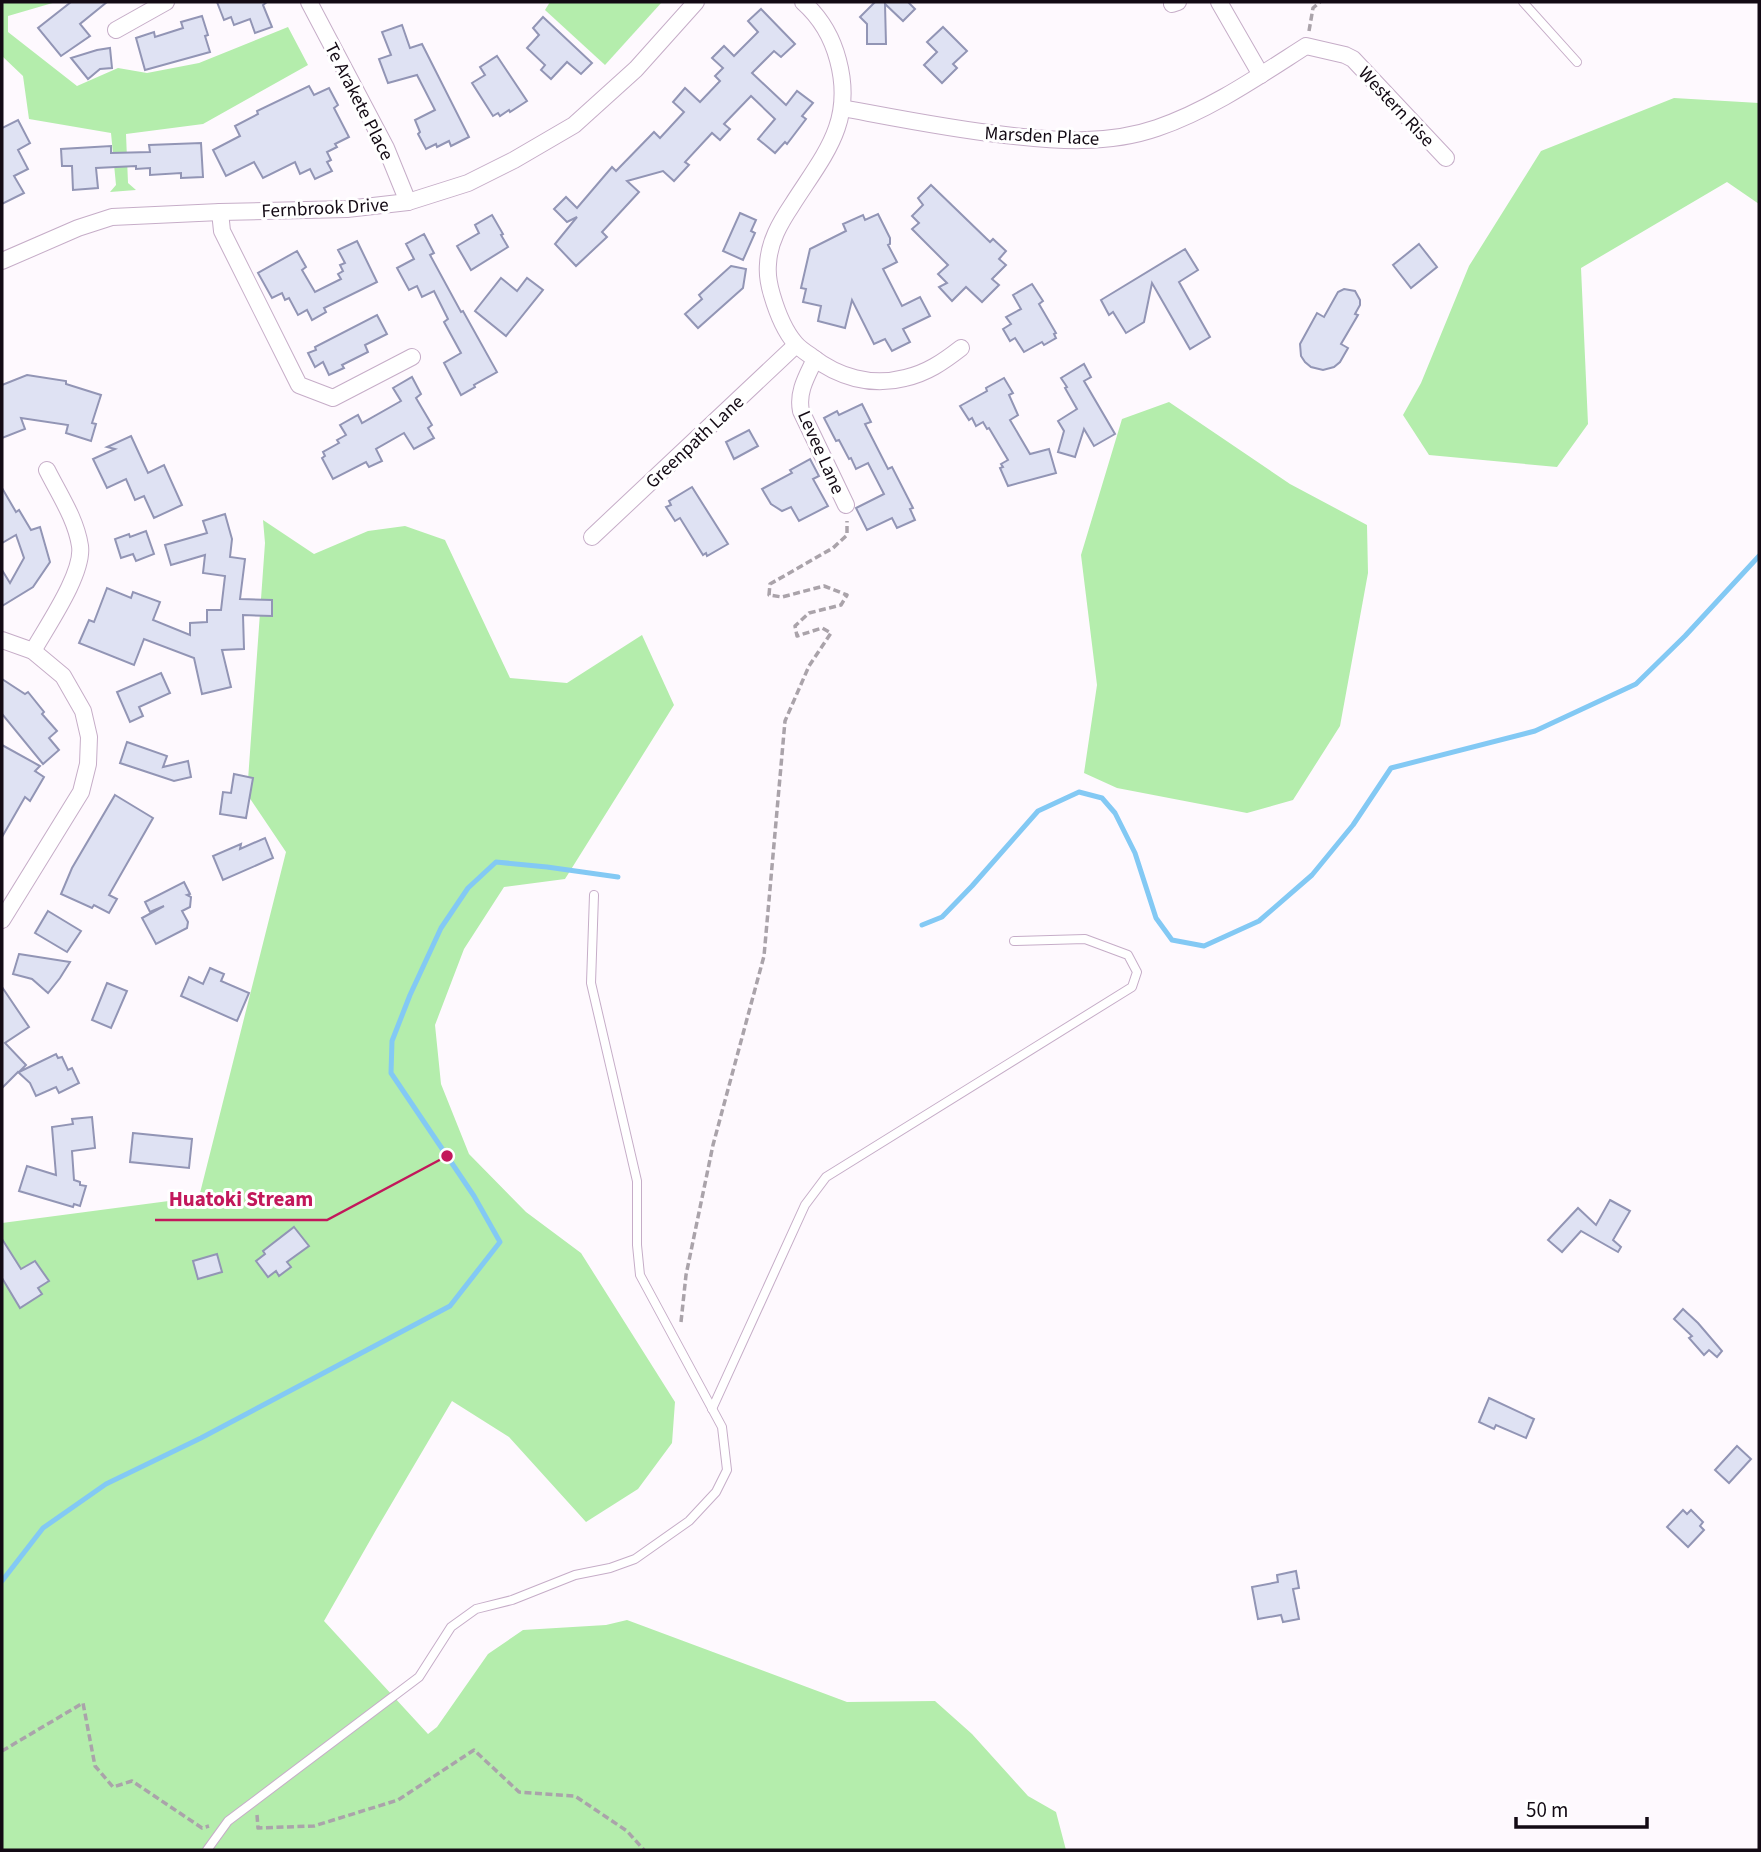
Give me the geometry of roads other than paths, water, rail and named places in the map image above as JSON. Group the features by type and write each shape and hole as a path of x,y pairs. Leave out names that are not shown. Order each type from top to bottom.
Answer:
{"street":[{"path":"116,30 166,2"},
{"name":"Te Arakete Place","path":"309,2 386,148 408,202"},
{"name":"Fernbrook Drive","path":"2,261 78,228 112,217 348,209 408,202 468,183 574,125 636,69 696,2"},
{"path":"803,2 814,11 827,29 835,49 841,71 842,107 835,136 778,227 771,247 767,264 769,286 776,309 796,345 833,372 857,380 876,382 904,379 933,369 961,348"},
{"path":"1219,2 1261,75"},
{"name":"Marsden Place","path":"842,107 970,131 1032,138 1106,139 1133,135 1203,108 1306,46"},
{"name":"Western Rise","path":"1306,46 1353,59 1446,159"},
{"path":"220,212 222,231 299,385 333,398 412,357"},
{"name":"Greenpath Lane","path":"592,537 796,345"},
{"name":"Levee Lane","path":"815,359 800,393 799,402 846,505"},
{"path":"33,651 78,571 80,548 71,515 47,470"},
{"path":"2,640 33,651 62,676 83,711 89,737 88,764 81,792 2,920"}],"lane":[{"path":"1523,2 1577,62"},
{"path":"207,1850 228,1821 419,1677 451,1627 476,1609 512,1600 575,1575 610,1569 635,1559 689,1521 716,1492 727,1470 722,1427 640,1275 637,1181 591,984 594,895"},
{"path":"712,1409 805,1205 826,1177 1132,987 1136,972 1128,955 1085,939 1014,941"}],"waterway":[{"path":"922,925 942,917 1038,811 1079,792 1102,798 1115,813 1135,853 1156,918 1172,940 1204,946 1259,921 1312,875 1353,825 1391,768 1535,731 1636,684 1759,556"},
{"path":"2,1581 43,1528 106,1484 201,1438 450,1306 500,1242 474,1196 391,1073 392,1041 410,995 441,928 468,888 496,862 618,877"}],"place":[{"name":"Huatoki Stream","path":"447,1156"}]}
